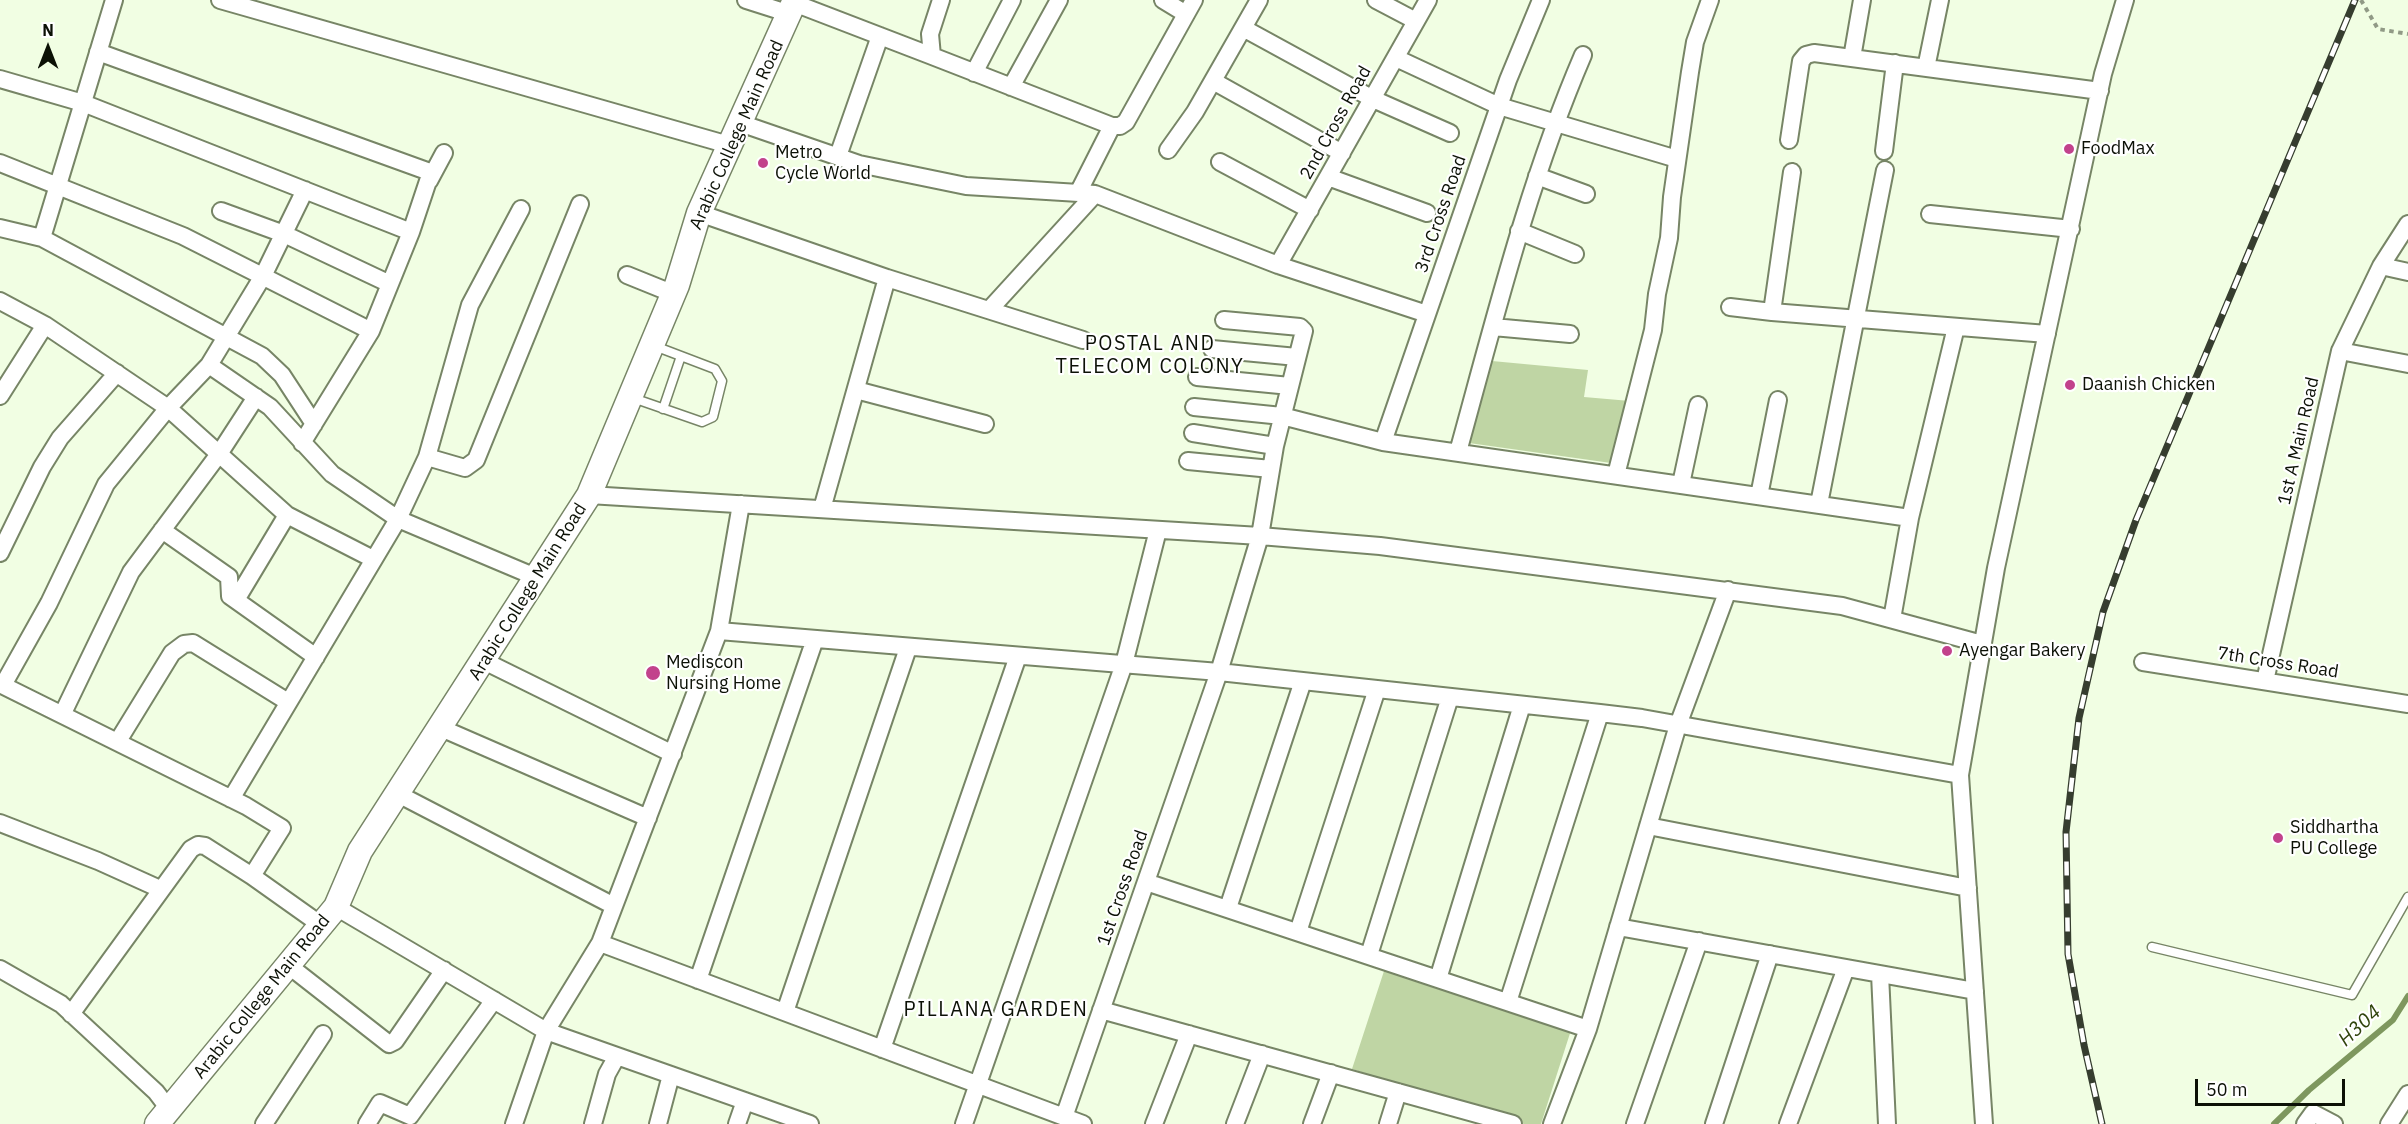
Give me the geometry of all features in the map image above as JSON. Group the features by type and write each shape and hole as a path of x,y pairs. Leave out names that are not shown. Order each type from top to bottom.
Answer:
{"main road":[{"name":"Arabic College Main Road","path":"163,1117 329,916 360,851 538,578 589,495 674,294 699,213 793,6"}],"street":[{"path":"42,238 114,0"},
{"path":"219,0 729,145"},
{"path":"746,0 793,6 880,36 1112,126 1120,126 1126,122 1190,7 1163,0"},
{"path":"932,56 930,34 942,0"},
{"path":"974,73 1012,0"},
{"path":"1011,87 1059,0"},
{"path":"1168,150 1196,112 1259,0"},
{"path":"1376,0 1416,21"},
{"name":"2nd Cross Road","path":"1278,265 1428,0"},
{"name":"3rd Cross Road","path":"1383,442 1499,106 1541,0"},
{"path":"1616,475 1653,330 1657,294 1669,238 1677,159 1695,42 1710,0"},
{"path":"1852,58 1862,0"},
{"path":"1926,68 1940,0"},
{"path":"1984,1124 1960,776 1996,568 2100,91 2126,0"},
{"path":"1243,28 1373,99 1450,133"},
{"path":"838,156 880,36"},
{"path":"98,52 427,171 429,181"},
{"path":"1789,140 1801,62 1806,55 1814,53 2100,91"},
{"path":"1458,452 1519,231 1554,122 1583,55"},
{"path":"1396,57 1499,106 1677,159"},
{"path":"1884,151 1895,63"},
{"path":"0,79 83,103 411,232"},
{"path":"1213,81 1342,153"},
{"path":"740,123 860,164 966,186 1086,194 1278,265 1427,314"},
{"path":"990,309 1086,194 1112,126"},
{"path":"302,443 371,331 429,181 444,153"},
{"path":"1220,162 1310,210"},
{"path":"0,163 59,184 183,236 371,331"},
{"path":"1819,504 1885,170"},
{"path":"1772,312 1792,172"},
{"path":"1537,176 1586,194"},
{"path":"1328,177 1427,213"},
{"path":"252,876 282,828 118,741 2,685 49,603 106,484 168,408 209,365 263,276 305,190"},
{"path":"428,457 465,468 476,460 580,204"},
{"path":"231,799 398,519 428,457 470,305 521,209"},
{"path":"221,211 284,234 390,284"},
{"path":"699,213 887,278 1083,340"},
{"path":"1930,214 2071,229"},
{"name":"1st A Main Road","path":"2265,681 2340,351 2381,266 2408,224"},
{"path":"0,228 42,238 262,356 282,375 314,424"},
{"path":"1519,231 1575,254"},
{"path":"2381,266 2408,272"},
{"path":"627,275 674,294"},
{"path":"822,509 887,278"},
{"path":"0,301 45,325 168,408 287,515 373,559"},
{"path":"1730,308 2047,334"},
{"name":"1st Cross Road","path":"1064,1116 1219,672 1260,536 1275,446 1304,331 1300,327 1224,320"},
{"path":"0,396 45,325"},
{"path":"1493,327 1570,334"},
{"path":"1892,619 1910,518 1956,327"},
{"path":"1212,349 1297,357"},
{"path":"2340,351 2408,364"},
{"path":"209,365 270,407 332,474 398,519 538,578"},
{"path":"0,553 42,467 60,438 117,373"},
{"path":"1197,377 1290,386"},
{"path":"856,390 985,424"},
{"path":"63,713 131,572 219,454 256,397"},
{"path":"1759,496 1778,400"},
{"path":"1681,484 1698,405"},
{"path":"1194,407 1282,416 1383,442 1910,518"},
{"path":"1193,433 1275,446"},
{"path":"1188,461 1271,469"},
{"path":"589,495 1260,536 1380,546 1842,606 1982,644"},
{"path":"514,1124 546,1031 600,944 719,631 741,504"},
{"path":"236,600 287,515"},
{"path":"162,530 229,577 229,592 236,600 316,657"},
{"path":"964,1124 1124,664 1158,530"},
{"path":"1552,1124 1588,1029 1678,725 1728,591"},
{"path":"719,631 1219,672 1600,713 1960,776"},
{"path":"698,980 815,639"},
{"path":"118,741 172,653 184,644 193,643 288,702"},
{"path":"785,1012 908,648"},
{"path":"882,1048 1018,656"},
{"path":"484,661 673,754"},
{"name":"7th Cross Road","path":"2143,662 2408,704"},
{"path":"1228,908 1303,681"},
{"path":"1298,932 1377,689"},
{"path":"1369,955 1450,697"},
{"path":"1438,979 1522,705"},
{"path":"1508,1002 1600,713"},
{"path":"441,728 648,818"},
{"path":"398,794 614,906"},
{"path":"0,823 98,861 160,889"},
{"path":"1648,826 1968,888"},
{"path":"71,1014 191,849 198,845 205,846 252,876 329,916 444,970 546,1031 810,1124"},
{"path":"1146,882 1588,1029"},
{"path":"1618,927 1975,991"},
{"path":"1635,1124 1699,941"},
{"path":"600,944 1083,1124"},
{"path":"1714,1124 1770,954"},
{"path":"288,965 389,1044 395,1041 444,970"},
{"path":"1788,1124 1846,968"},
{"path":"0,969 61,1005 71,1014 156,1092 163,1117"},
{"path":"1880,974 1887,1124"},
{"path":"367,1124 380,1103 410,1116 494,1000"},
{"path":"1101,1010 1398,1092 1468,1118 1513,1124"},
{"path":"264,1124 323,1034"},
{"path":"1154,1124 1189,1034"},
{"path":"1235,1124 1262,1054"},
{"path":"593,1124 607,1074 617,1056"},
{"path":"1312,1124 1331,1073"},
{"path":"658,1124 671,1075"},
{"path":"1388,1124 1398,1092"},
{"path":"2389,1124 2408,1094"},
{"path":"738,1124 745,1101"},
{"path":"2305,1124 2313,1113 2334,1124"}],"lane":[{"path":"630,398 702,422 713,417 722,381 715,369 652,345"},
{"path":"663,409 681,357"},
{"path":"2152,947 2352,995 2408,897"}],"path":[{"path":"2361,0 2378,29 2408,34"}],"green space":[{"path":"1492,361 1588,370 1584,397 1630,401 1611,463 1469,443"},
{"path":"1385,968 1572,1027 1541,1124 1524,1124 1352,1069"}],"waterway":[{"name":"H304","path":"2274,1124 2309,1090 2393,1020 2408,996"}],"railway":[{"path":"2102,1124 2084,1045 2068,954 2066,832 2079,718 2103,612 2136,520 2355,0"}],"place":[{"name":"FoodMax","path":"2069,149"},
{"name":"Metro Cycle World","path":"763,163"},
{"name":"Daanish Chicken","path":"2070,385"},
{"name":"Ayengar Bakery","path":"1947,651"},
{"name":"Mediscon Nursing Home","path":"653,673"},
{"name":"Siddhartha PU College","path":"2278,838"}],"district":[{"name":"POSTAL AND TELECOM COLONY","path":"1150,356"},
{"name":"PILLANA GARDEN","path":"996,1010"}]}
